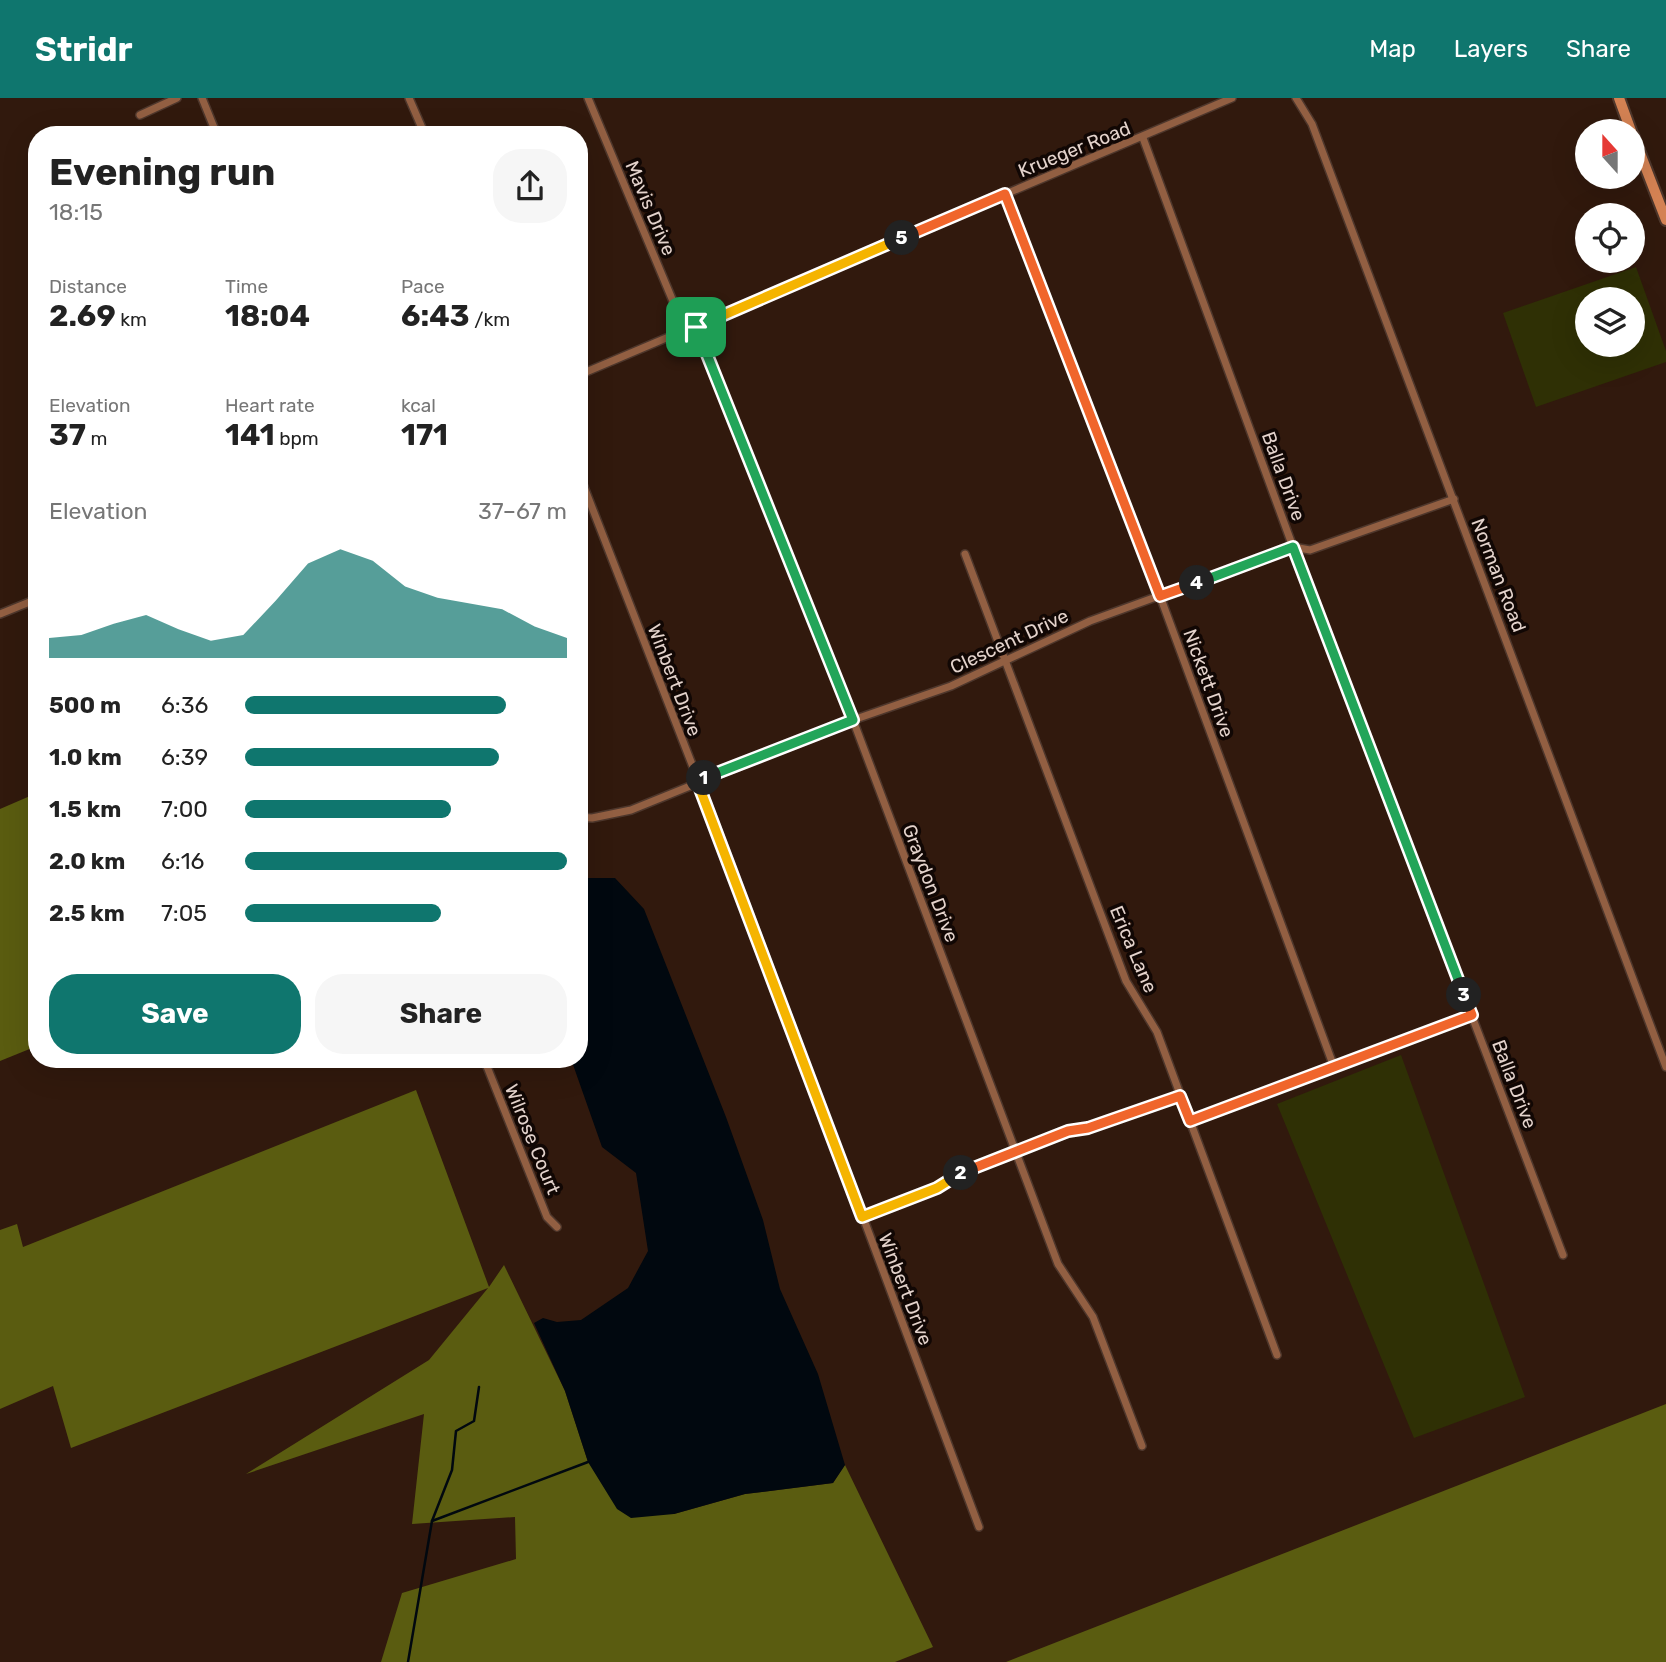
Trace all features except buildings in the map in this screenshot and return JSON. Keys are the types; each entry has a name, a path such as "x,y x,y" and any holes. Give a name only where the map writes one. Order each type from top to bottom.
{"main road":[{"path":"1619,98 1627,119"},
{"path":"1645,166 1666,220"}],"street":[{"path":"139,115 177,98"},
{"path":"202,98 213,126"},
{"path":"410,98 421,126"},
{"name":"Mavis Drive","path":"588,98 685,330"},
{"name":"Krueger Road","path":"588,371 1232,98"},
{"name":"Norman Road","path":"1296,98 1312,124 1666,1067"},
{"name":"Balla Drive","path":"1143,138 1293,547 1563,1255"},
{"name":"Nickett Drive","path":"1005,194 1160,596 1334,1067"},
{"name":"Graydon Drive","path":"696,327 853,720 1058,1264 1093,1317 1142,1446"},
{"name":"Winbert Drive","path":"588,497 979,1527"},
{"name":"Clescent Drive","path":"588,818 631,810 853,720 951,685 1090,621 1293,547 1310,550 1454,499"},
{"name":"Erica Lane","path":"965,554 1126,981 1157,1032 1277,1355"},
{"path":"0,614 28,603"},
{"path":"1190,1121 1472,1015"},
{"name":"Wilrose Court","path":"488,1068 547,1217 557,1227"},
{"path":"862,1217 937,1188 964,1171 1016,1151 1180,1096"}],"shaded area":[{"path":"1619,273 1638,273 1643,287 1578,287"},
{"path":"1575,288 1575,357 1645,357 1645,292 1666,351 1666,362 1536,407 1503,313"},
{"path":"28,797 28,1050 0,1061 0,809"},
{"path":"588,878 615,878 644,909 726,1117 763,1220 780,1289 818,1374 845,1465 833,1483 745,1494 674,1514 631,1518 617,1509 588,1462 565,1391 534,1323 543,1318 557,1322 581,1320 628,1288 648,1251 636,1173 602,1147 574,1068 588,1068"},
{"path":"1401,1055 1525,1397 1414,1438 1277,1104"},
{"path":"416,1090 489,1287 504,1265 565,1391 588,1462 674,1514 745,1494 833,1483 845,1465 933,1647 895,1662 381,1662 402,1593 516,1559 515,1517 412,1524 424,1414 246,1474 429,1360 488,1288 71,1448 53,1386 0,1409 0,1230 17,1224 23,1247"},
{"path":"1666,1404 1666,1662 1006,1662"}],"waterway":[{"path":"408,1662 432,1521 452,1470 456,1431 474,1421 479,1387"},
{"path":"432,1521 588,1462"}],"route":[{"path":"1005,194 1160,596 1293,547 1472,1015 1190,1121 1180,1096 1088,1128 1068,1131 964,1171 937,1188 862,1217 730,862 697,781 853,720 696,327 1005,194"}]}
